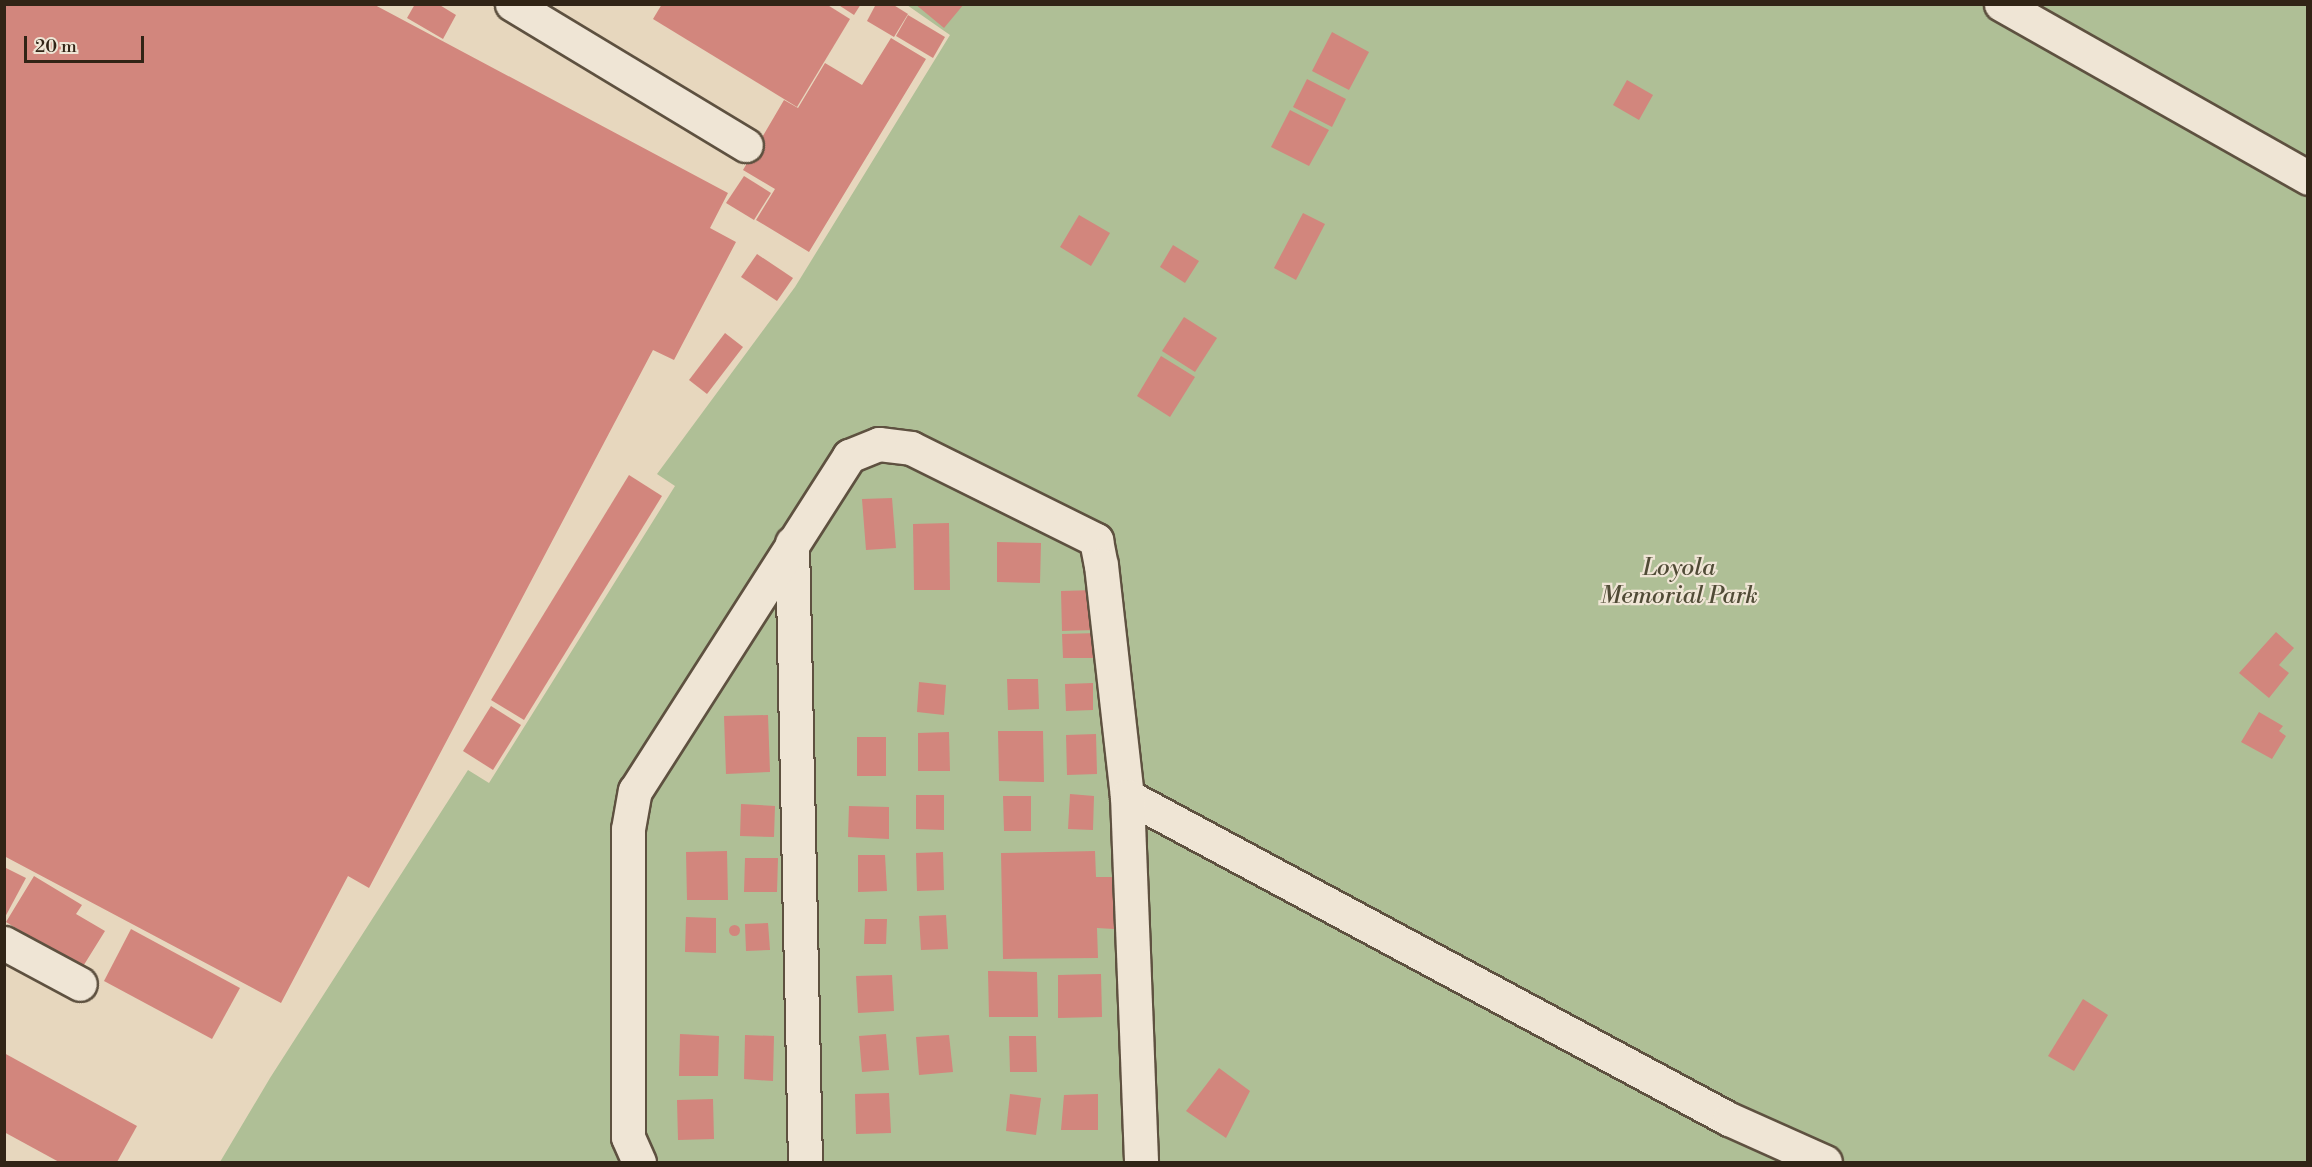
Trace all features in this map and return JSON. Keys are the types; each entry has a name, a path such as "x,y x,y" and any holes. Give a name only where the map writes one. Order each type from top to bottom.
{"lane":[{"path":"512,4 746,146"},
{"path":"2001,4 2307,178"},
{"path":"639,1162 628,1137 628,829 635,790 849,456 879,444 911,448 1096,540 1101,565 1127,796 1141,1162"},
{"path":"792,543 805,1162"},
{"path":"1127,796 1708,1108 1825,1162"},
{"path":"4,943 80,984"}],"green space":[{"name":"Loyola Memorial Park","path":"907,5 2307,5 2307,1162 220,1162 270,1078 468,770 489,783 675,486 657,474 795,287 950,35"}],"building":[{"path":"4,4 373,4 728,193 710,228 736,242 674,360 653,350 369,888 348,876 281,1003 4,856"},
{"path":"415,4 438,4 456,15 443,39 407,18"},
{"path":"662,4 826,4 850,19 797,107 653,19"},
{"path":"837,4 861,4 854,15"},
{"path":"876,4 892,4 908,14 894,37 867,21"},
{"path":"915,4 964,4 944,28"},
{"path":"908,15 945,37 933,58 896,36"},
{"path":"1332,32 1369,52 1349,90 1312,71"},
{"path":"891,38 926,59 809,252 756,220 775,189 743,170 784,100 798,108 825,63 862,85"},
{"path":"1307,79 1346,99 1332,127 1293,107"},
{"path":"1627,80 1653,95 1639,120 1613,105"},
{"path":"1290,110 1329,130 1309,166 1271,147"},
{"path":"744,176 771,193 754,220 726,203"},
{"path":"1303,213 1325,224 1296,280 1274,268"},
{"path":"1079,215 1110,233 1091,266 1060,247"},
{"path":"1173,245 1199,261 1185,283 1160,267"},
{"path":"757,254 793,278 777,301 741,277"},
{"path":"1184,317 1217,338 1195,372 1162,351"},
{"path":"725,333 743,347 707,394 689,380"},
{"path":"1161,356 1195,377 1170,417 1137,396"},
{"path":"629,475 662,496 524,720 491,700"},
{"path":"892,498 896,548 866,550 862,499"},
{"path":"949,523 950,590 914,590 913,524"},
{"path":"997,542 1041,543 1040,583 997,582"},
{"path":"1095,590 1095,630 1062,631 1061,591"},
{"path":"2276,632 2294,648 2279,665 2289,673 2269,698 2239,673"},
{"path":"1098,633 1099,658 1063,658 1062,634"},
{"path":"1007,679 1038,679 1039,709 1008,710"},
{"path":"919,682 946,685 944,715 917,712"},
{"path":"1093,683 1093,710 1066,711 1065,684"},
{"path":"491,706 521,725 493,770 463,751"},
{"path":"2259,712 2283,726 2279,731 2286,736 2272,759 2241,742"},
{"path":"768,715 770,772 726,774 724,716"},
{"path":"998,731 1043,731 1044,782 999,781"},
{"path":"949,732 950,771 918,771 918,733"},
{"path":"1096,734 1097,774 1067,775 1066,735"},
{"path":"857,737 886,737 886,776 857,776"},
{"path":"1070,794 1094,796 1093,830 1068,829"},
{"path":"916,795 944,795 944,830 916,829"},
{"path":"1003,796 1031,796 1031,831 1004,831"},
{"path":"741,804 775,806 774,837 740,836"},
{"path":"849,806 889,807 889,839 848,837"},
{"path":"727,851 728,900 687,900 686,852"},
{"path":"1095,851 1096,877 1113,877 1114,929 1097,928 1098,958 1003,959 1001,853"},
{"path":"943,852 944,890 917,891 916,853"},
{"path":"858,855 885,855 887,891 858,892"},
{"path":"745,858 778,858 777,892 744,892"},
{"path":"4,867 26,878 4,919"},
{"path":"34,876 82,905 76,914 105,931 82,968 6,922"},
{"path":"946,915 948,949 921,950 919,916"},
{"path":"686,917 716,918 716,953 685,952"},
{"path":"865,919 887,919 886,944 864,944"},
{"path":"768,923 770,950 746,951 745,924"},
{"path":"734,924 740,930 734,936 728,930"},
{"path":"131,929 240,988 212,1039 104,981"},
{"path":"988,971 1037,972 1038,1017 989,1017"},
{"path":"1101,974 1102,1017 1058,1018 1058,975"},
{"path":"892,975 894,1011 858,1013 856,976"},
{"path":"2083,999 2108,1015 2074,1071 2048,1056"},
{"path":"680,1034 719,1036 718,1076 679,1076"},
{"path":"886,1034 889,1070 862,1072 859,1036"},
{"path":"745,1035 774,1036 773,1081 744,1079"},
{"path":"949,1035 953,1072 919,1075 916,1037"},
{"path":"1009,1036 1036,1036 1037,1072 1010,1072"},
{"path":"4,1053 137,1126 117,1162 59,1162 4,1132"},
{"path":"1219,1068 1250,1091 1226,1138 1186,1111"},
{"path":"889,1093 891,1133 856,1134 855,1094"},
{"path":"1010,1094 1041,1098 1036,1135 1006,1131"},
{"path":"1098,1094 1098,1130 1061,1130 1064,1095"},
{"path":"713,1099 714,1139 678,1140 677,1100"}]}
